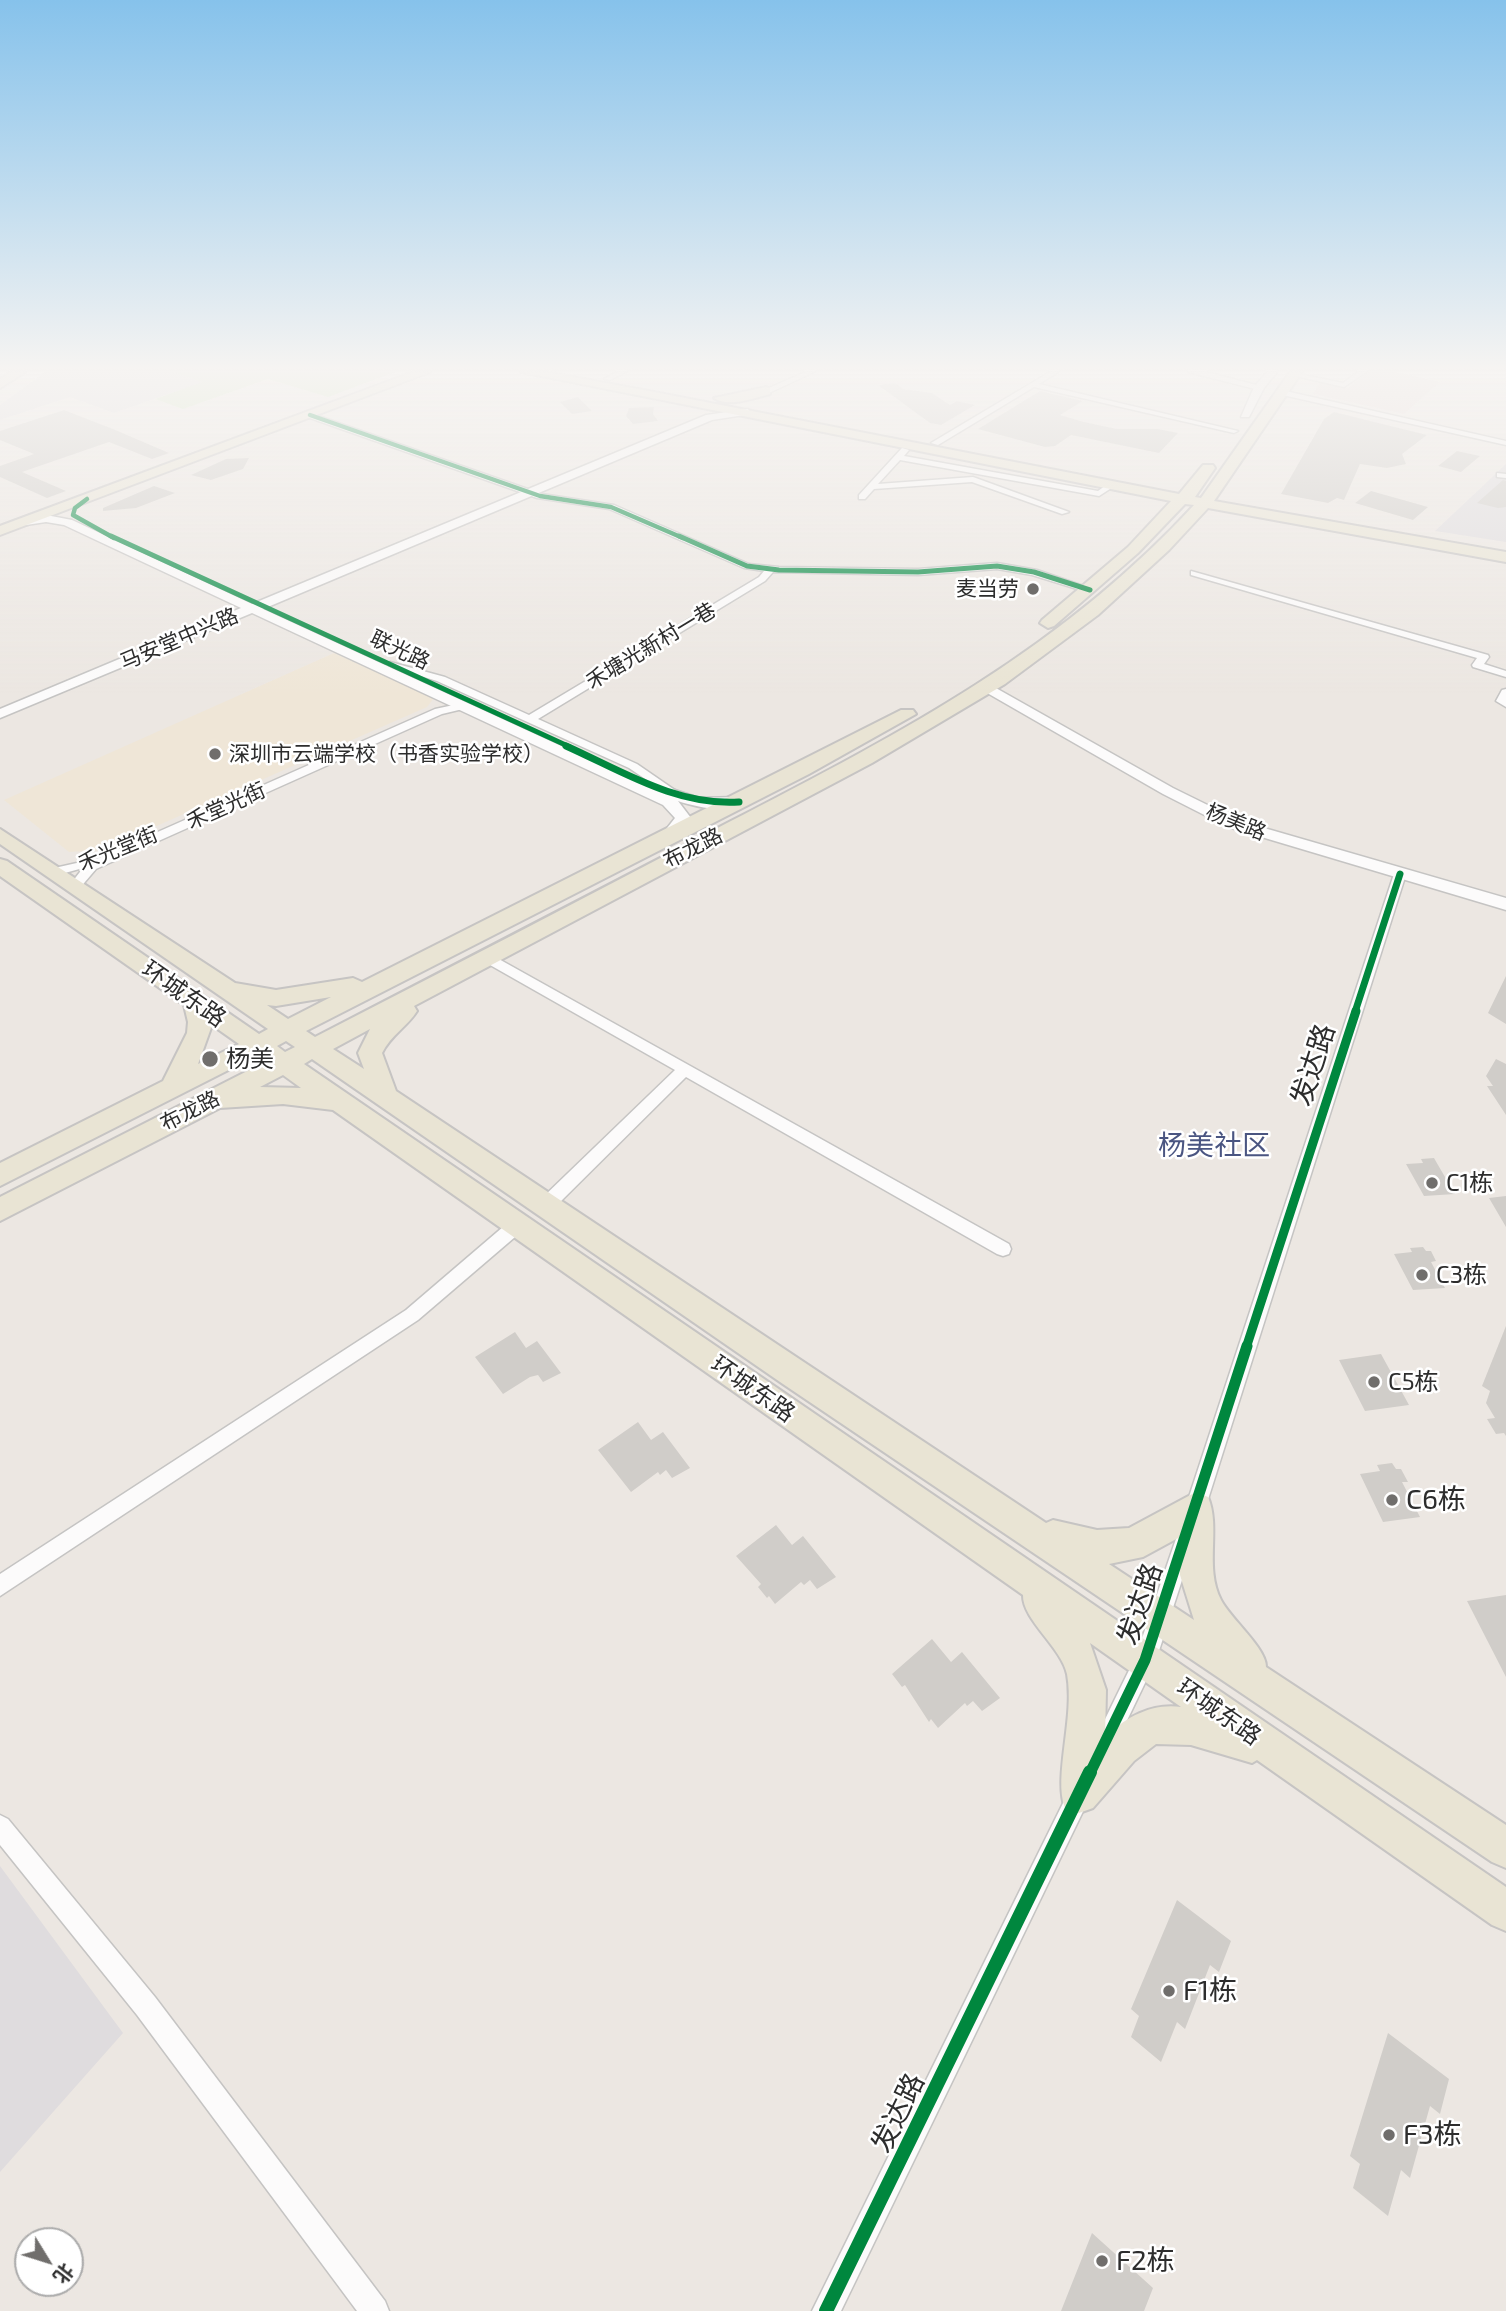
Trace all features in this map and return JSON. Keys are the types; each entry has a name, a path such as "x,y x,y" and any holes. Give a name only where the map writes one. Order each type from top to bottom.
{"main road":[{"path":"0,529 130,480"},
{"path":"0,529 26,522 138,480"},
{"path":"1074,480 1181,489 1206,501 1264,515 1506,557"},
{"path":"1099,480 1181,489 1192,480"},
{"name":"布龙路","path":"0,1210 488,958 865,759 987,687 1117,592 1206,501 1220,480"},
{"path":"1226,480 1225,486 1236,497 1283,512"},
{"path":"1118,484 1153,503 1158,517 1154,528"},
{"name":"布龙路","path":"0,1175 739,802 948,690 1019,645 1090,590 1154,528 1181,489"},
{"path":"1206,501 1506,551"},
{"path":"1177,532 1217,515 1264,515"},
{"name":"环城东路","path":"0,835 1028,1531 1506,1848"},
{"name":"环城东路","path":"0,866 1506,1911"},
{"path":"226,989 276,998 376,983"},
{"path":"386,1097 370,1053 380,1033 436,984"},
{"path":"173,1086 199,1033 200,1013 194,1000"},
{"path":"211,1100 283,1095 339,1102"},
{"path":"1028,1531 1089,1548 1119,1549 1144,1541 1196,1508"},
{"path":"1196,1508 1195,1573 1206,1608 1228,1642 1292,1705"},
{"path":"1013,1569 1064,1628 1085,1669 1090,1699 1079,1794"},
{"path":"1079,1794 1125,1742 1148,1726 1162,1723 1189,1724 1278,1753"}],"street":[{"path":"495,480 527,491 611,507 735,562 770,570 918,572 997,566 1034,572 1090,590"},
{"name":"马安堂中兴路","path":"0,714 553,480"},
{"name":"马安堂中兴路","path":"527,491 555,480"},
{"path":"862,497 877,480"},
{"path":"871,487 920,480"},
{"path":"998,480 1065,512"},
{"name":"联光路","path":"87,499 73,512 82,522 444,698 669,802 681,811 683,818 668,837"},
{"name":"联光路","path":"26,522 47,517 68,520 93,535 390,665 678,797 711,804 739,802"},
{"name":"禾塘光新村一巷","path":"530,719 762,579 770,570"},
{"path":"1194,573 1483,657 1477,665 1506,674"},
{"name":"马安堂中兴路","path":"0,708 253,606"},
{"path":"390,665 441,679 530,719 632,766 678,797"},
{"name":"杨美路","path":"987,687 1212,815 1271,837 1506,904"},
{"path":"1506,692 1501,701 1506,704"},
{"name":"禾光堂街","path":"54,872 86,865 434,710 444,698"},
{"name":"禾堂光街","path":"75,886 92,866 439,711 463,706"},
{"name":"发达路","path":"826,2311 1145,1660 1161,1618 1400,874"},
{"path":"488,958 1003,1250"},
{"path":"546,1205 684,1070"},
{"path":"0,1586 412,1315 516,1226"},
{"path":"0,1827 146,2006 375,2311"}],"shaded area":[{"path":"1489,480 1506,480 1506,542 1435,531"},
{"name":"深圳市云端学校（书香实验学校）","path":"334,653 434,698 427,707 102,850 69,852 4,800"},
{"path":"0,1866 123,2033 0,2172"}],"building":[{"path":"6,480 40,480 66,491 47,498"},
{"path":"1289,480 1353,480 1344,500 1337,498 1328,503 1281,494"},
{"path":"1503,480 1506,481 1506,507 1477,503"},
{"path":"154,486 175,493 136,508 103,511 103,508"},
{"path":"1371,491 1428,507 1413,520 1355,503"},
{"path":"1506,976 1506,1024 1488,1013"},
{"path":"1496,1059 1506,1064 1506,1115 1487,1086 1493,1086 1486,1076"},
{"name":"C1栋","path":"1434,1158 1455,1194 1424,1196 1406,1164 1423,1163 1421,1159"},
{"path":"1506,1196 1506,1227 1489,1198"},
{"name":"C3栋","path":"1423,1247 1426,1251 1431,1251 1436,1261 1431,1262 1445,1288 1413,1290 1394,1254 1412,1252 1410,1248"},
{"path":"1506,1326 1506,1436 1504,1433 1496,1434 1487,1419 1495,1418 1486,1403 1490,1391 1482,1386"},
{"path":"515,1332 526,1348 537,1341 561,1373 543,1382 538,1375 530,1377 503,1394 475,1357"},
{"name":"C5栋","path":"1381,1354 1409,1405 1365,1411 1339,1360"},
{"path":"638,1422 651,1440 663,1432 690,1468 672,1478 666,1470 660,1475 658,1472 631,1492 598,1450"},
{"name":"C6栋","path":"1392,1463 1396,1469 1401,1469 1408,1482 1402,1482 1420,1517 1383,1522 1360,1474 1380,1471 1377,1465"},
{"path":"776,1525 792,1545 803,1536 836,1577 817,1589 810,1580 804,1585 801,1582 775,1604 769,1596 767,1598 758,1587 761,1584 736,1556"},
{"path":"1506,1595 1506,1677 1467,1601"},
{"path":"932,1639 951,1662 962,1652 1000,1698 982,1711 973,1701 967,1706 965,1703 938,1728 931,1719 929,1722 905,1685 902,1687 892,1674"},
{"name":"F1栋","path":"1177,1900 1231,1941 1219,1972 1210,1965 1185,2029 1177,2022 1161,2062 1131,2037 1139,2016 1131,2009"},
{"name":"F3栋","path":"1388,2033 1449,2079 1440,2114 1430,2106 1410,2178 1401,2170 1388,2216 1353,2188 1360,2164 1350,2156"},
{"name":"F2栋","path":"1092,2233 1153,2288 1144,2311 1061,2311"}],"cycle path":[{"path":"494,480 540,496 611,507 747,566 779,570 918,572 997,566 1034,572 1090,590"},
{"path":"87,499 75,508 73,515 101,532 678,797 711,804 739,802"},
{"path":"826,2311 1145,1660 1400,874"}],"place":[{"name":"麦当劳","path":"1033,589"},
{"name":"深圳市云端学校（书香实验学校）","path":"215,754"},
{"name":"杨美","path":"210,1059"},
{"name":"C1栋","path":"1432,1183"},
{"name":"C3栋","path":"1422,1275"},
{"name":"C5栋","path":"1374,1382"},
{"name":"C6栋","path":"1392,1500"},
{"name":"F1栋","path":"1169,1991"},
{"name":"F3栋","path":"1389,2135"},
{"name":"F2栋","path":"1102,2261"}],"district":[{"name":"杨美社区","path":"1214,1146"}]}
